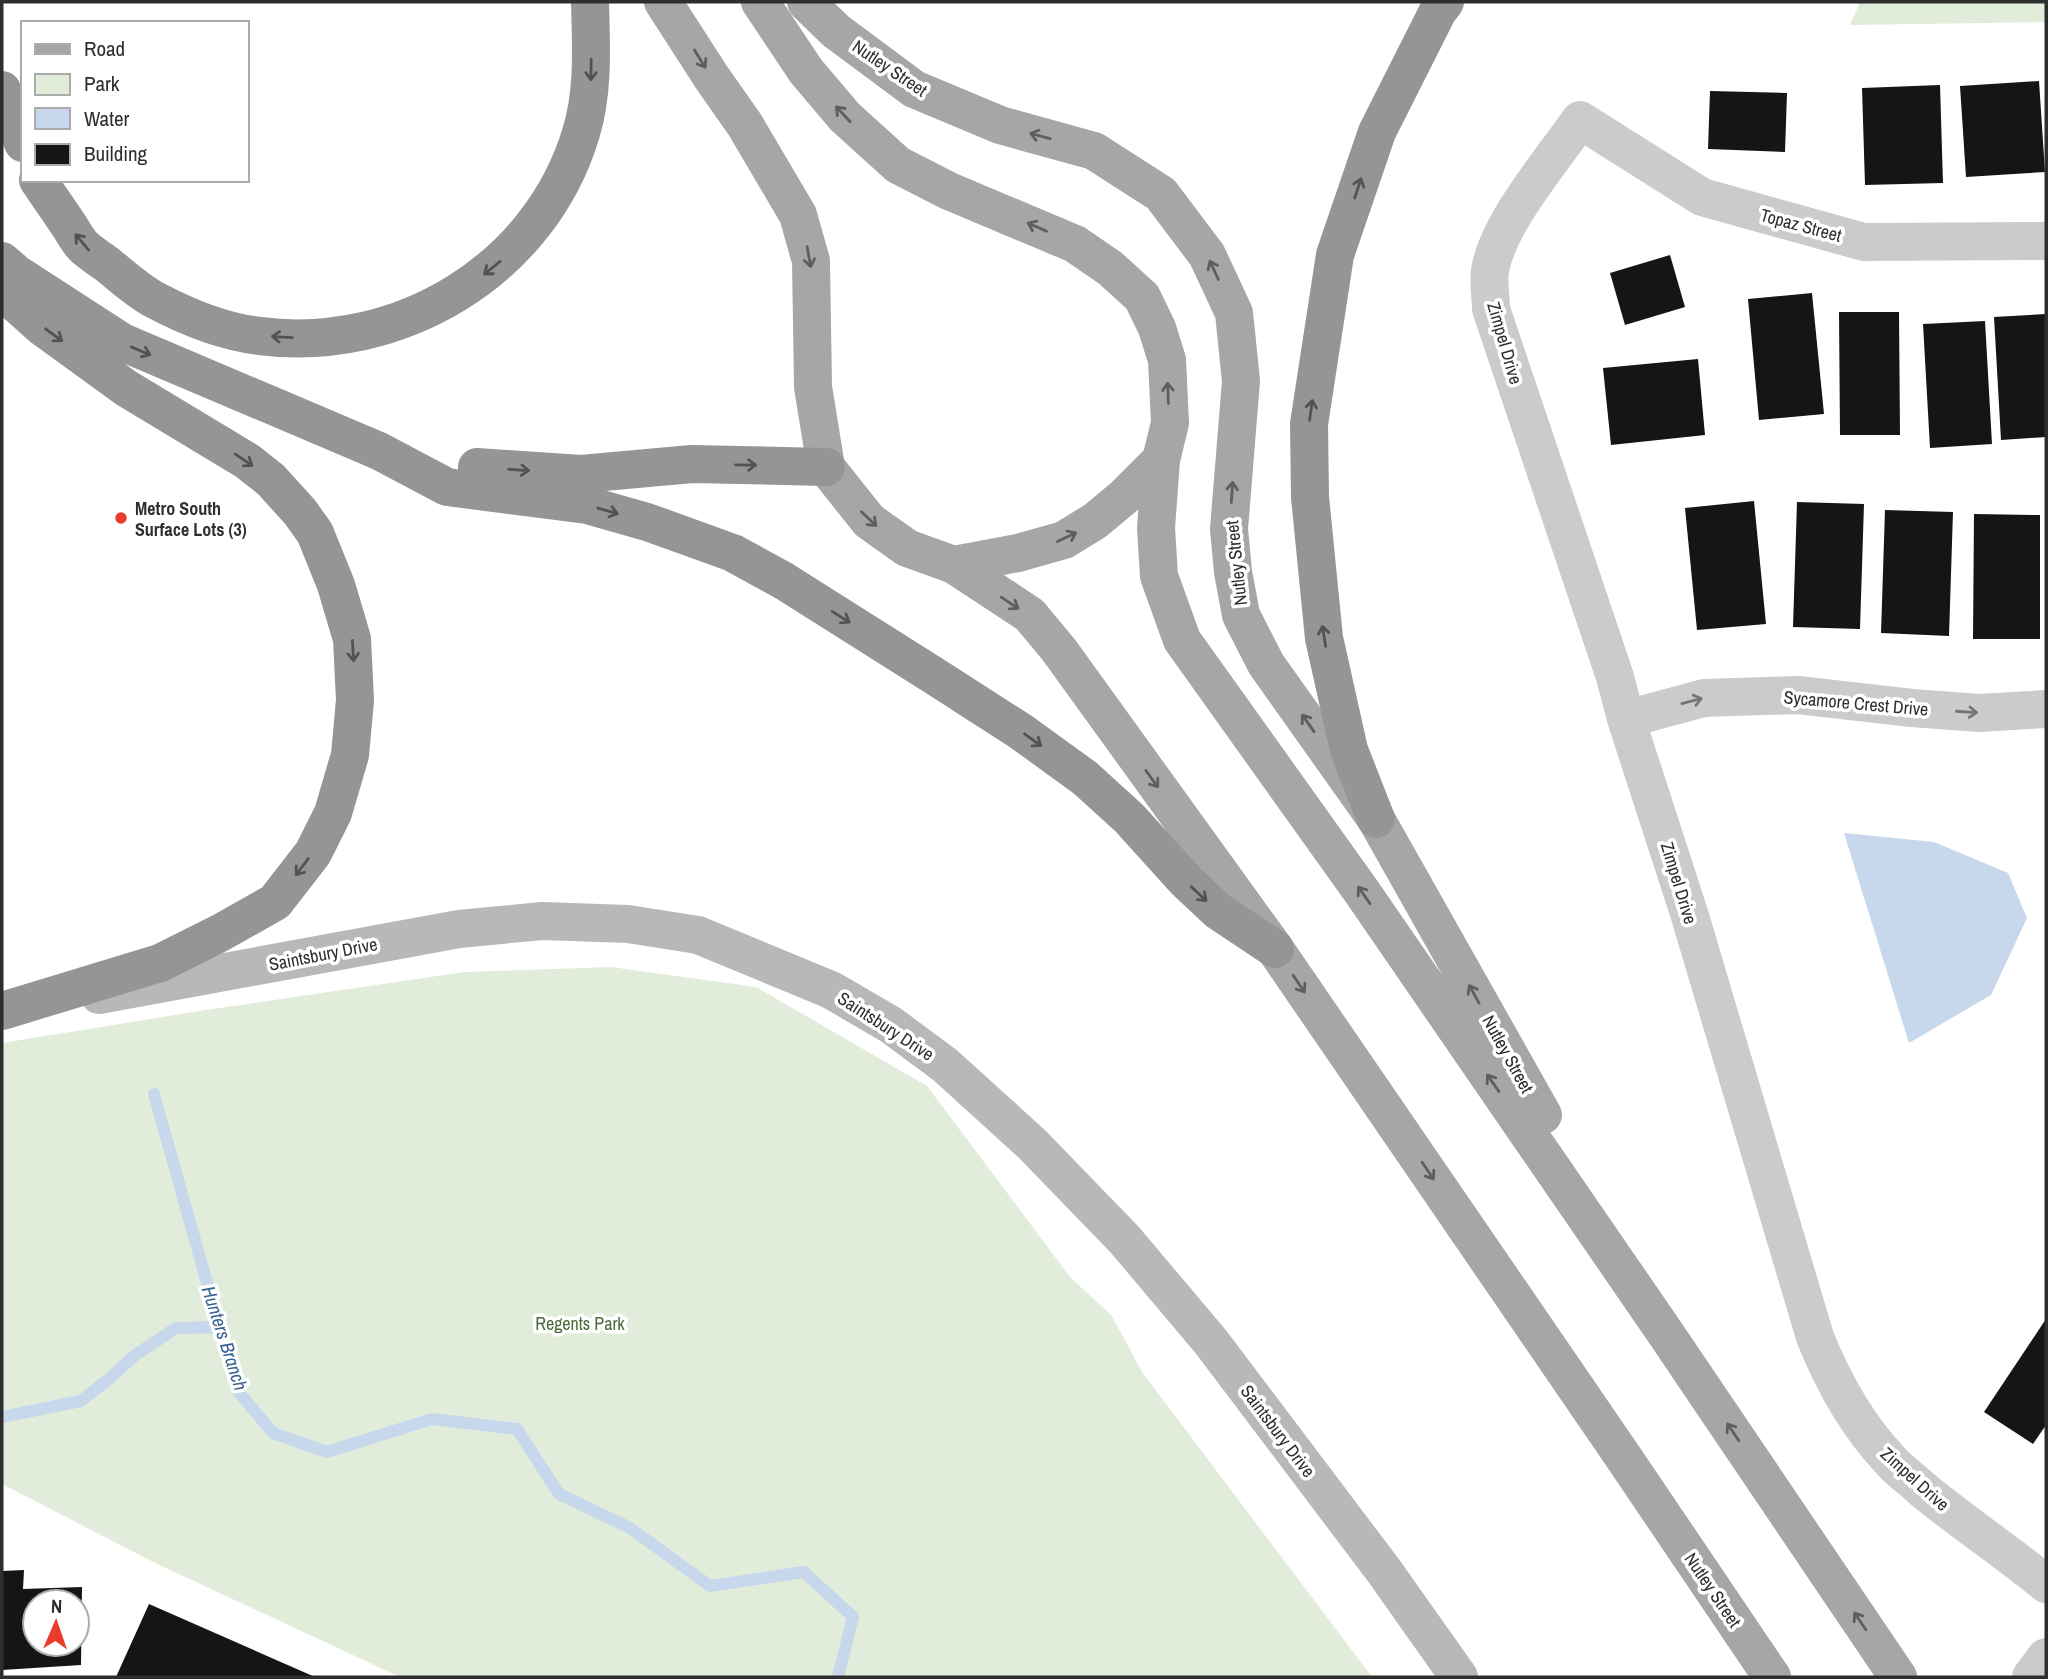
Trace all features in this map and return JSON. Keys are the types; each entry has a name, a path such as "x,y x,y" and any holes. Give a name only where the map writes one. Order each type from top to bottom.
{"highway":[{"path":"39,182 83,246 152,299 205,323 258,336 310,339 362,333 411,317 461,292 500,261 534,225 562,181 582,133 591,80 590,2"},
{"path":"1376,819 1349,750 1324,638 1310,497 1310,424 1335,255 1377,132 1445,2"},
{"path":"2,90 21,138"},
{"path":"2,261 17,274 122,342 379,451 447,487 587,505 647,522 733,553 784,581 1020,731 1085,778 1129,818 1218,912 1275,948"},
{"path":"2,291 42,327 126,388 247,461 271,480 300,512 314,533 336,585 352,639 355,700 350,755 333,813 313,853 275,902 160,962 2,1011"},
{"path":"379,451 466,467 580,474 692,464 826,467"}],"main road":[{"name":"Nutley Street","path":"663,2 745,125 798,215 811,261 813,387 826,467 869,521 907,548 954,565 1030,615 1275,948 1772,1677"},
{"name":"Nutley Street","path":"760,2 806,71 845,117 898,164 949,191 1076,244 1110,268 1142,297 1157,328 1167,360 1170,423 1161,460 1156,528 1158,576 1182,640 1370,903 1898,1677"},
{"name":"Nutley Street","path":"806,2 836,31 914,89 1000,125 1094,151 1161,194 1207,255 1234,313 1241,381 1229,529 1241,615 1266,664 1376,819 1664,1331"},
{"path":"954,565 1018,553 1064,540 1095,522 1161,460"}],"street":[{"name":"Topaz Street","path":"1580,120 1702,197 1864,242 2046,241"},
{"name":"Zimpel Drive","path":"1580,120 1519,206 1500,239 1490,272 1491,309 1615,677 1689,913 1815,1337 1828,1369 1856,1419 1891,1462 1948,1510 2046,1584"},
{"name":"Sycamore Crest Drive","path":"1626,719 1704,698 1798,695 1979,713 2046,709"},
{"name":"Saintsbury Drive","path":"2,1011 215,975 459,929 542,921 628,924 698,935 831,990 891,1024 945,1065 1032,1144 1125,1240 1211,1342 1384,1571 1459,1677"},
{"path":"2031,1677 2046,1657"}],"green space":[{"path":"1860,2 2046,2 2046,22 1850,25"},
{"name":"Regents Park","path":"611,967 756,987 927,1086 1070,1277 1112,1316 1142,1372 1372,1677 400,1677 155,1563 2,1484 2,1043 464,972"}],"water":[{"path":"1844,833 1934,842 2008,873 2027,918 1991,995 1909,1043"}],"building":[{"path":"2039,81 2045,172 1966,177 1960,86"},
{"path":"1940,85 1943,183 1865,185 1862,88"},
{"path":"1710,91 1787,93 1785,152 1708,149"},
{"path":"1670,255 1685,307 1625,325 1610,273"},
{"path":"1812,293 1824,414 1759,420 1748,299"},
{"path":"1839,312 1899,312 1900,435 1840,435"},
{"path":"2046,314 2046,437 2001,440 1994,317"},
{"path":"1985,321 1992,444 1930,448 1923,324"},
{"path":"1698,359 1705,435 1611,445 1603,368"},
{"path":"1754,501 1766,624 1697,630 1685,508"},
{"path":"1797,502 1864,504 1860,629 1793,627"},
{"path":"1885,510 1953,512 1949,636 1881,633"},
{"path":"1974,514 2040,515 2040,639 1973,639"},
{"path":"2046,1319 2046,1425 2033,1444 1984,1412"},
{"path":"24,1570 21,1588 21,1658 81,1658 81,1665 2,1670 2,1571"},
{"path":"149,1604 315,1677 116,1677"}],"waterway":[{"name":"Hunters Branch","path":"154,1094 237,1390 273,1433 327,1452 432,1419 517,1429 559,1494 630,1528 710,1586 804,1572 853,1617 838,1677"},
{"path":"2,1417 81,1401 134,1356 176,1328 220,1327"}],"place":[{"name":"Metro South Surface Lots (3)","path":"121,518"}]}
